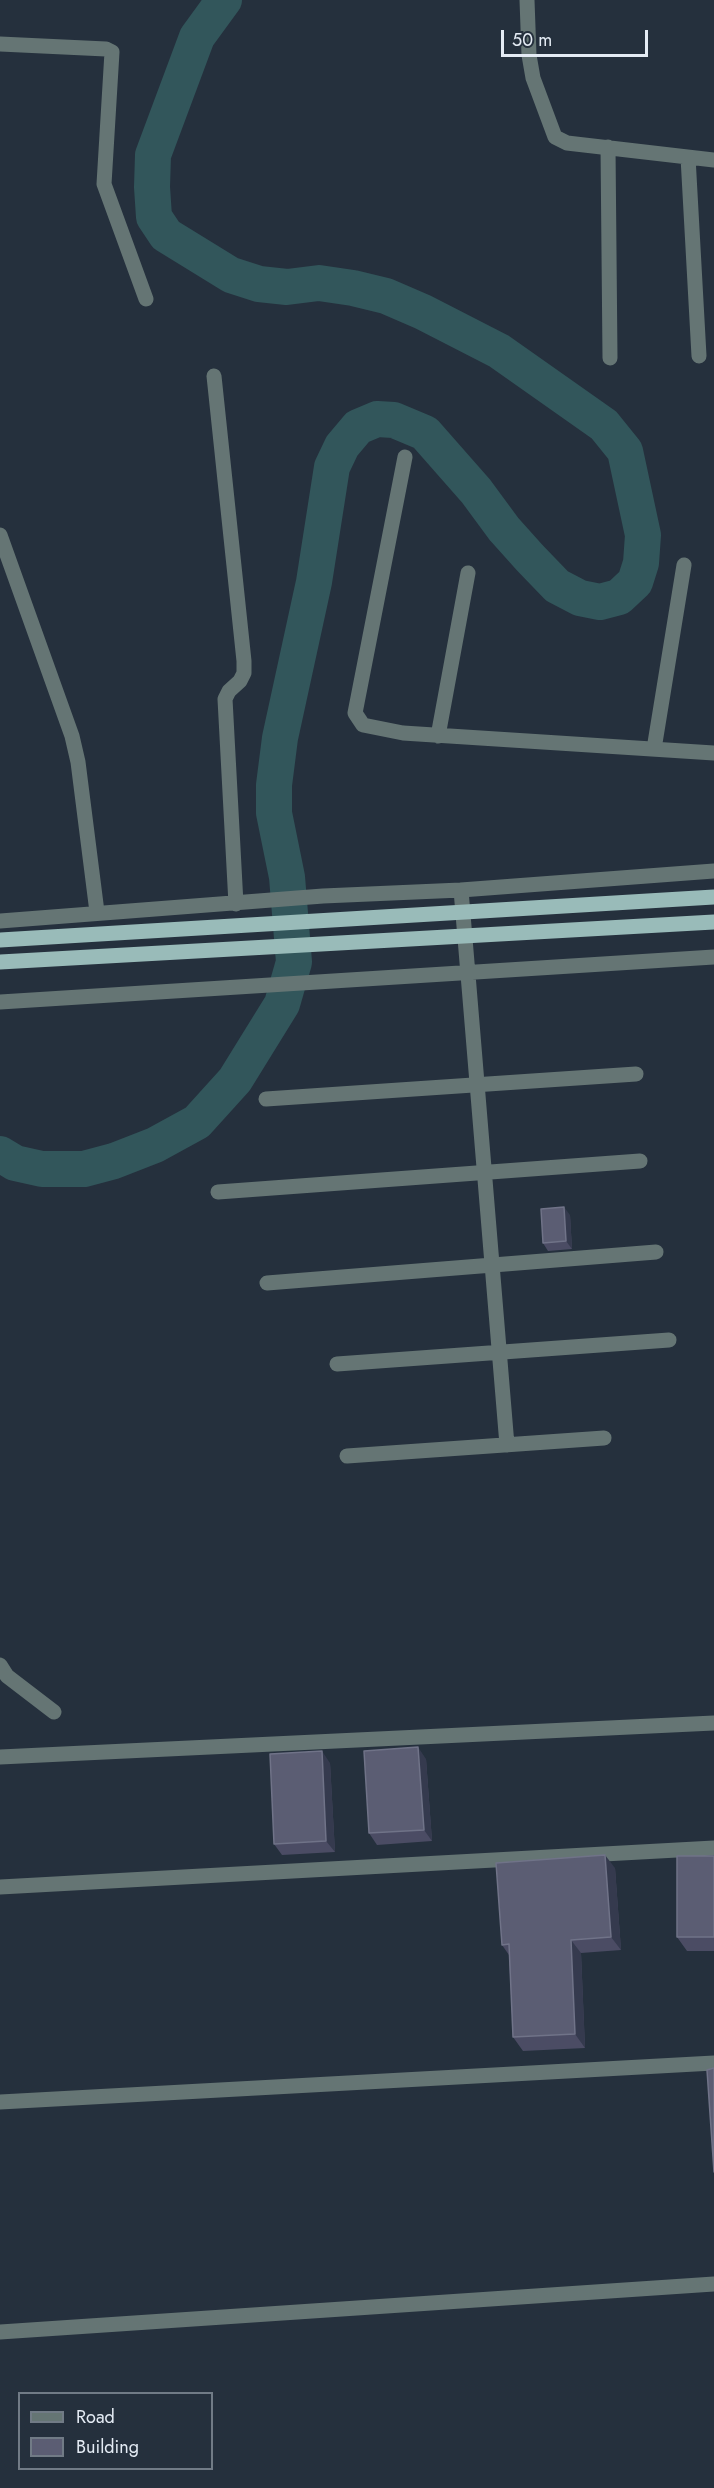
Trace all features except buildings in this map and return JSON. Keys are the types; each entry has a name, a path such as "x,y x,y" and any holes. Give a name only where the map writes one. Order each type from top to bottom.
{"main road":[{"path":"0,940 714,897"},
{"path":"0,962 714,922"}],"street":[{"path":"527,0 529,55 533,78 555,137 567,142 714,160"},
{"path":"0,44 106,49 112,52 104,184 146,299"},
{"path":"608,147 610,358"},
{"path":"688,157 699,356"},
{"path":"214,376 244,661 244,673 240,681 229,691 225,699 240,904"},
{"path":"405,457 355,713 363,725 403,734 714,753"},
{"path":"0,535 72,736 78,762 97,912"},
{"path":"654,749 684,565"},
{"path":"438,736 468,573"},
{"path":"0,921 323,896 461,890 714,871"},
{"path":"461,890 507,1445"},
{"path":"0,1002 714,957"},
{"path":"266,1099 636,1074"},
{"path":"218,1192 640,1161"},
{"path":"267,1283 493,1263 656,1252"},
{"path":"337,1364 669,1340"},
{"path":"347,1456 604,1438"},
{"path":"0,1665 7,1676 54,1712"},
{"path":"0,1758 714,1723"},
{"path":"0,1887 714,1848"},
{"path":"0,2102 714,2063"},
{"path":"0,2332 714,2284"}],"waterway":[{"path":"0,1154 15,1163 42,1169 84,1169 114,1161 155,1145 197,1122 235,1080 282,1004 294,962 287,877 274,813 274,785 280,738 314,582 332,467 342,446 358,427 377,419 394,420 425,433 530,558 557,586 580,598 600,602 619,597 635,582 641,563 643,535 625,451 604,425 499,351 423,312 386,296 319,283 287,287 259,284 231,275 166,235 154,217 153,155 197,37 224,0"}]}
